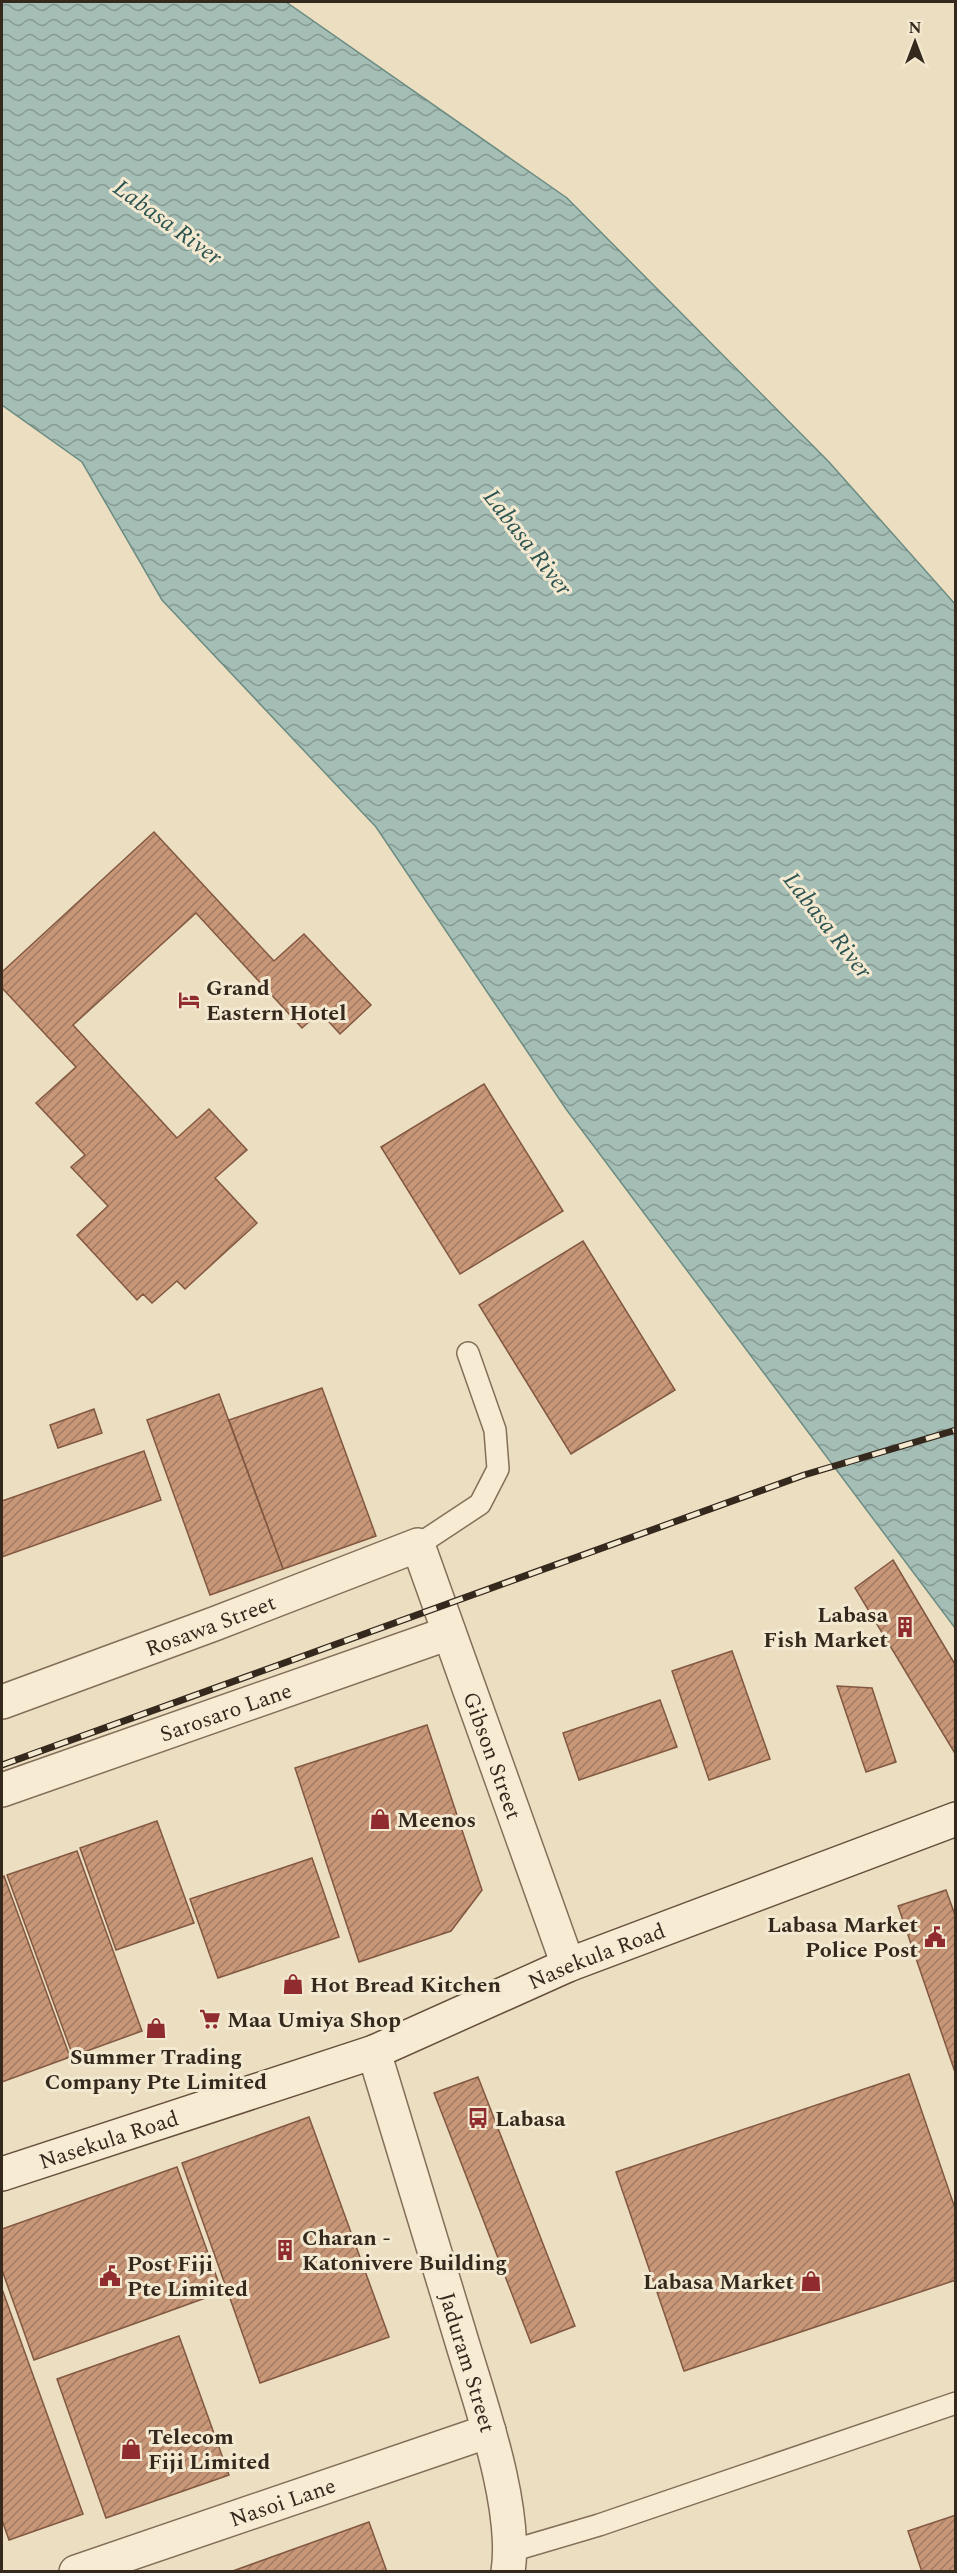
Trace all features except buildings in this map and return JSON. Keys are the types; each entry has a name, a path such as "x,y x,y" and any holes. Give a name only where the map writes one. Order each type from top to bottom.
{"street":[{"name":"Gibson Street","path":"417,1545 568,1965"},
{"name":"Rosawa Street","path":"2,1702 214,1624 417,1545"},
{"name":"Sarosaro Lane","path":"2,1790 449,1633"},
{"name":"Nasekula Road","path":"2,2174 374,2052 568,1965 956,1820"},
{"name":"Jaduram Street","path":"374,2052 489,2431 506,2506 509,2561"},
{"name":"Nasoi Lane","path":"76,2571 489,2431"}],"lane":[{"path":"417,1545 480,1504 498,1469 495,1430 468,1353"},
{"path":"509,2561 610,2522 956,2403"}],"water":[{"name":"Labasa River","path":"2,2 286,2 567,198 829,462 955,604 955,1628 566,1109 376,827 162,600 82,462 2,405"}],"railway":[{"path":"2,1765 804,1475 956,1430"}],"place":[{"name":"Grand Eastern Hotel","path":"189,1000"},
{"name":"Labasa Fish Market","path":"905,1627"},
{"name":"Meenos","path":"380,1819"},
{"name":"Labasa Market Police Post","path":"935,1937"},
{"name":"Hot Bread Kitchen","path":"293,1984"},
{"name":"Maa Umiya Shop","path":"210,2019"},
{"name":"Summer Trading Company Pte Limited","path":"156,2028"},
{"name":"Labasa","path":"478,2118"},
{"name":"Charan - Katonivere Building","path":"285,2250"},
{"name":"Post Fiji Pte Limited","path":"110,2276"},
{"name":"Labasa Market","path":"811,2281"},
{"name":"Telecom Fiji Limited","path":"131,2449"}]}
